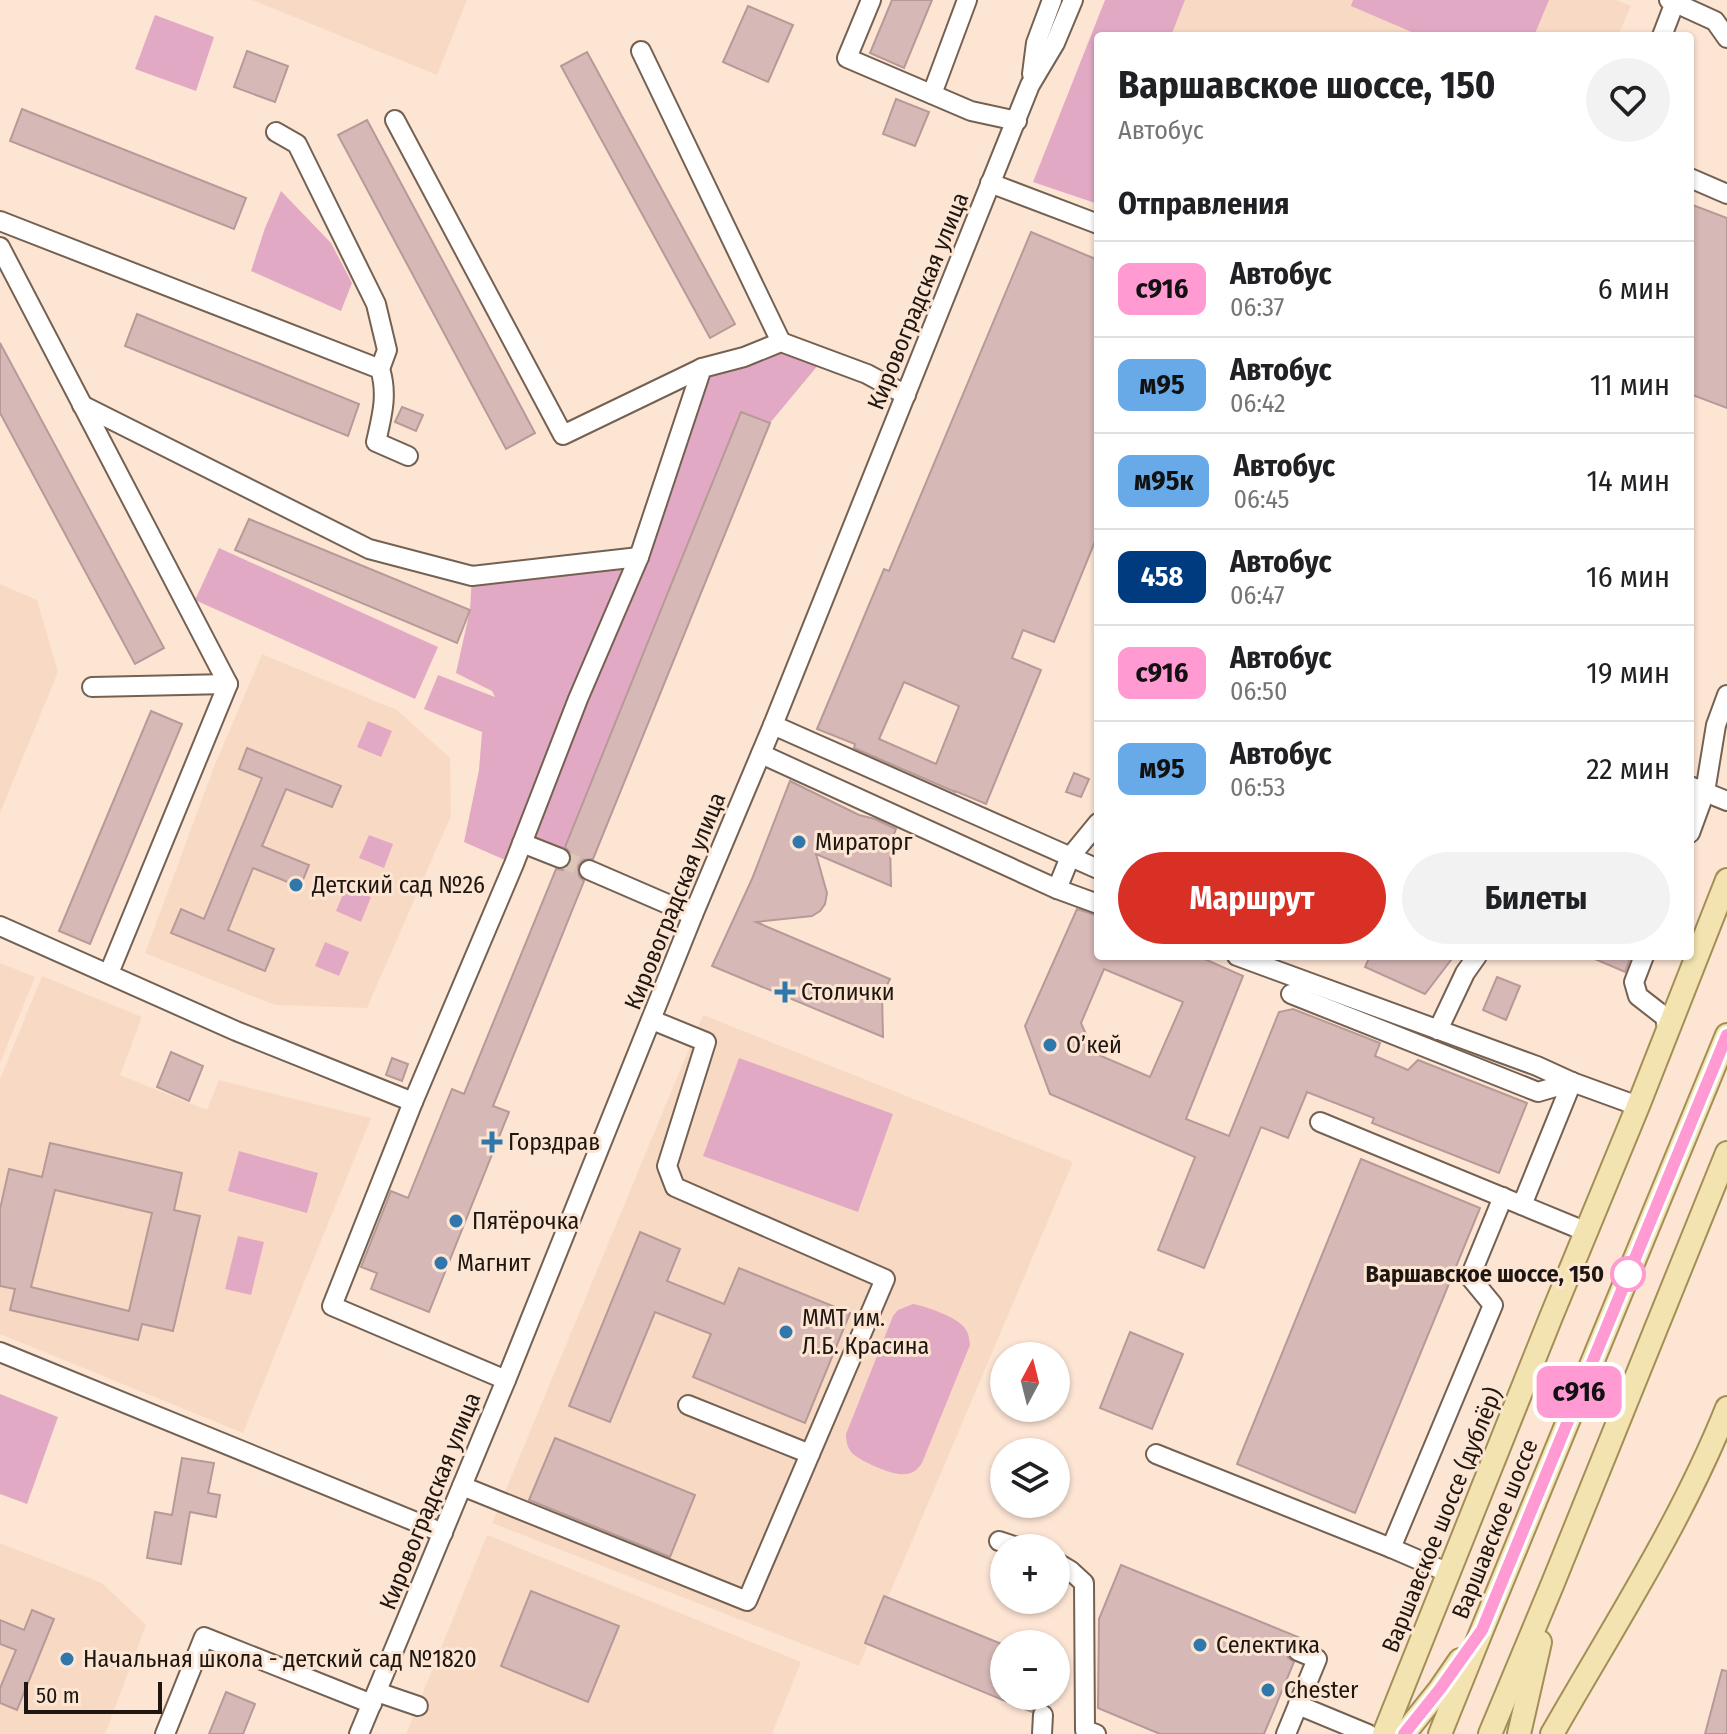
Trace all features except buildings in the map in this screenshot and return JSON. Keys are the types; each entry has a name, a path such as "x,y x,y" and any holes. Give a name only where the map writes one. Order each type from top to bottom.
{"main road":[{"name":"Варшавское шоссе (дублёр)","path":"1384,1734 1727,880"},
{"name":"Варшавское шоссе","path":"1440,1734 1727,1035"},
{"path":"1490,1734 1727,1153"},
{"path":"1552,1734 1683,1507 1727,1408"},
{"path":"1519,1734 1553,1583"},
{"path":"1404,1734 1482,1630"}],"street":[{"path":"871,0 847,58 971,111 1017,121"},
{"path":"932,94 967,0"},
{"path":"1036,0 1036,43"},
{"name":"Кировоградская улица","path":"1030,85 1036,43 1052,0"},
{"name":"Кировоградская улица","path":"359,1734 773,725 1030,85 1055,43 1073,0"},
{"path":"1663,32 1672,1 1715,21 1727,38"},
{"path":"641,51 781,342"},
{"path":"395,120 563,435 702,368 744,357 781,342 867,374 906,395"},
{"path":"276,132 297,144 376,304 387,350 380,369 385,406 376,442 408,456"},
{"path":"1694,180 1727,194"},
{"path":"990,183 1094,222"},
{"path":"0,221 380,369"},
{"path":"0,247 228,684"},
{"path":"506,1380 332,1306 578,699 639,557 702,368"},
{"path":"82,405 369,549 472,576 639,557"},
{"path":"92,687 228,684"},
{"path":"109,973 228,684"},
{"path":"1694,811 1727,695"},
{"path":"773,725 1094,867"},
{"path":"761,754 1057,889 1094,903"},
{"path":"1698,789 1727,801"},
{"path":"1057,889 1070,857 1094,828"},
{"path":"522,843 560,858"},
{"path":"589,870 693,915"},
{"path":"0,926 236,1031 413,1102"},
{"path":"1248,960 1638,1106"},
{"path":"1438,1030 1474,960"},
{"path":"1642,960 1634,982 1638,996 1665,1017 1667,1028"},
{"path":"1291,994 1538,1092 1572,1082"},
{"path":"462,1486 747,1601 885,1279 675,1187 667,1166 706,1042 652,1020"},
{"path":"1522,1205 1572,1082"},
{"path":"1320,1122 1587,1232"},
{"path":"1391,1548 1493,1305 1470,1277 1503,1197"},
{"path":"0,1352 443,1533"},
{"path":"688,1405 810,1454"},
{"path":"1156,1454 1449,1573"},
{"path":"1070,1570 1084,1583 1085,1730 1096,1734"},
{"path":"165,1734 204,1637 374,1698 418,1706"},
{"path":"1286,1734 1317,1659 1298,1651"},
{"path":"1298,1705 1368,1734"}],"shaded area":[{"path":"252,0 467,0 437,75"},
{"path":"1105,0 1185,0 1173,32 1094,32 1094,203 1033,182"},
{"path":"1185,0 1616,0 1631,6 1620,32 1173,32"},
{"path":"1353,0 1549,0 1536,32 1412,32 1351,6"},
{"path":"155,15 214,37 196,91 135,69"},
{"path":"281,191 331,243 352,283 341,311 251,271"},
{"path":"781,342 824,358 770,423 741,412 560,858 523,843 514,864 464,842 479,770 482,732 424,709 438,675 495,697 492,691 456,673 470,610 472,576 639,557 702,368"},
{"path":"219,548 438,647 415,699 195,600"},
{"path":"0,584 37,600 58,672 0,813"},
{"name":"Детский сад №26","path":"262,654 397,710 450,758 451,816 367,1008 275,1005 145,953 214,767"},
{"path":"368,721 392,731 381,757 357,747"},
{"path":"369,835 393,844 384,868 359,858"},
{"path":"346,887 371,897 361,922 336,911"},
{"path":"325,942 349,952 339,976 315,966"},
{"path":"0,963 35,977 0,1063"},
{"path":"42,976 142,1017 120,1075 207,1110 219,1080 371,1118 243,1433 0,1334 0,1079"},
{"name":"ММТ им. Л.Б. Красина","path":"703,1015 1073,1162 997,1342 990,1342 990,1357 859,1666 492,1523"},
{"path":"739,1058 893,1114 858,1212 703,1156"},
{"path":"239,1151 318,1173 307,1213 228,1191"},
{"path":"238,1236 264,1242 251,1295 225,1289"},
{"path":"913,1304 940,1312 959,1323 968,1335 970,1345 922,1463 914,1472 901,1474 878,1468 856,1456 848,1446 846,1434 893,1316 898,1310"},
{"path":"0,1394 58,1417 27,1504 0,1494"},
{"path":"487,1535 801,1662 772,1734 406,1734"},
{"name":"Начальная школа - детский сад №1820","path":"0,1543 102,1583 146,1625 105,1734 0,1734"}],"tunnel":[{"path":"560,858 589,870"}],"bus line":[{"name":"с916","path":"1404,1734 1482,1630 1727,1035"}],"place":[{"name":"Мираторг","path":"799,842"},
{"name":"Детский сад №26","path":"296,885"},
{"name":"Столички","path":"785,992"},
{"name":"О’кей","path":"1050,1045"},
{"name":"Горздрав","path":"492,1142"},
{"name":"Пятёрочка","path":"456,1221"},
{"name":"Магнит","path":"441,1263"},
{"name":"Варшавское шоссе, 150","path":"1628,1274"},
{"name":"ММТ им. Л.Б. Красина","path":"786,1332"},
{"name":"Селектика","path":"1200,1645"},
{"name":"Начальная школа - детский сад №1820","path":"67,1659"},
{"name":"Chester","path":"1268,1690"}]}
